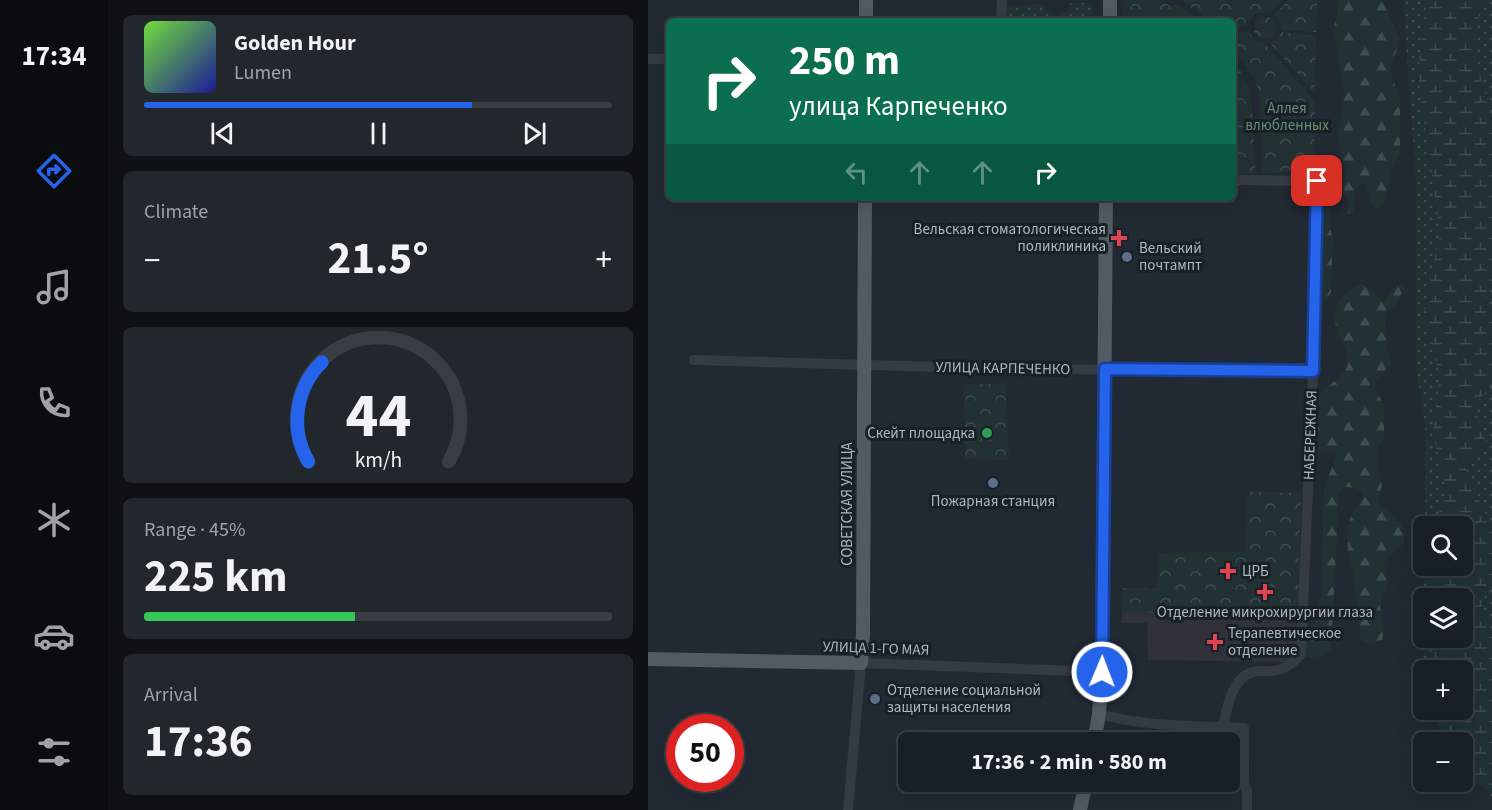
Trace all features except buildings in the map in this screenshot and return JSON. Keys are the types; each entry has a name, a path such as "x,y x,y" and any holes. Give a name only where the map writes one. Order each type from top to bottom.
{"main road":[{"path":"866,0 866,18"},
{"path":"1110,0 1110,18"},
{"name":"СОВЕТСКАЯ УЛИЦА","path":"861,663 865,201"},
{"path":"1096,732 1102,672 1106,201"},
{"name":"УЛИЦА 1-ГО МАЯ","path":"648,659 861,663"},
{"path":"1080,810 1084,792"}],"street":[{"path":"1001,18 1002,0"},
{"path":"648,59 666,59"},
{"name":"НАБЕРЕЖНАЯ","path":"1223,727 1230,696 1241,680 1253,672 1277,671 1292,663 1301,654 1313,371 1317,181 1236,180"},
{"name":"УЛИЦА КАРПЕЧЕНКО","path":"694,360 865,366 1313,371"},
{"name":"УЛИЦА 1-ГО МАЯ","path":"861,663 1102,672"},
{"name":"СОВЕТСКАЯ УЛИЦА","path":"848,810 861,663"},
{"path":"1099,714 1156,725 1244,728 1244,784"},
{"path":"1223,727 1225,732"},
{"path":"1240,773 1247,791 1247,810"}],"shaded area":[{"name":"ЦРБ","path":"1251,492 1301,493 1296,653 1285,662 1148,660 1147,623 1122,623 1122,588 1157,589 1159,553 1245,552 1247,498"}],"green space":[{"path":"1124,0 1162,0 1170,6 1179,4 1197,18 1123,18"},
{"path":"1182,0 1282,0 1270,12 1256,14 1249,26 1236,28 1236,18 1204,18"},
{"path":"1289,0 1317,0 1316,32 1281,30 1281,23 1274,14"},
{"path":"1334,0 1383,0 1400,40 1390,70 1400,100 1400,155 1392,169 1383,206 1377,208 1371,204 1365,184 1359,183 1355,190 1354,214 1347,213 1348,199 1340,188 1345,175 1338,134 1344,95 1334,26 1338,10"},
{"path":"1403,0 1492,0 1492,798 1473,763 1473,732 1462,732 1462,720 1473,720 1473,660 1423,660 1424,648 1473,648 1473,588 1424,588 1424,576 1473,576 1473,516 1425,516 1426,435 1416,365 1416,180"},
{"path":"1426,0 1481,0 1473,54 1492,114 1492,281 1484,302 1492,313 1492,385 1474,405 1488,448 1463,463 1492,529 1492,583 1489,585 1482,606 1492,632 1492,790 1473,785 1473,732 1442,732 1437,723 1437,720 1473,720 1473,660 1432,660 1431,648 1473,648 1473,588 1426,588 1425,576 1473,576 1473,516 1437,516 1446,491 1433,431 1440,375 1423,318 1440,232 1418,76"},
{"path":"1070,3 1093,3 1092,18 1061,18 1060,13 1066,11"},
{"path":"1042,4 1047,11 1056,13 1057,18 1005,18 1005,5"},
{"path":"1265,17 1273,20 1276,28 1273,36 1265,39 1257,36 1254,28 1257,20"},
{"name":"Аллея влюбленных","path":"1249,31 1255,41 1265,44 1315,102 1314,174 1262,173 1260,92 1250,71 1236,53 1236,33"},
{"name":"Аллея влюбленных","path":"1281,32 1316,36 1315,93 1270,43"},
{"name":"Аллея влюбленных","path":"1236,64 1251,93 1256,174 1236,174 1236,134 1238,134"},
{"path":"1327,188 1332,206 1331,291 1329,298 1322,302 1316,300"},
{"path":"1362,284 1384,301 1398,284 1404,287 1396,306 1387,312 1386,316 1386,340 1391,364 1376,380 1374,387 1384,405 1384,437 1376,457 1382,485 1378,506 1398,520 1403,531 1404,543 1386,559 1383,566 1388,585 1380,605 1384,632 1382,640 1372,644 1364,643 1361,641 1347,536 1351,516 1363,495 1358,489 1343,486 1339,494 1331,648 1323,655 1309,657 1305,656 1304,641 1313,629 1322,590 1324,489 1337,453 1330,451 1323,453 1316,449 1319,393 1338,378 1347,367 1348,360 1335,316 1337,306 1343,296 1351,288"},
{"path":"1006,383 1009,460 965,459 964,385"},
{"name":"ЦРБ","path":"1251,492 1301,493 1298,617 1122,611 1122,588 1157,589 1159,553 1245,552 1247,498"}],"place":[{"name":"Вельская стоматологическая поликлиника","path":"1119,238"},
{"name":"Вельский почтампт","path":"1127,257"},
{"name":"Скейт площадка","path":"987,433"},
{"name":"Пожарная станция","path":"993,483"},
{"name":"ЦРБ","path":"1228,571"},
{"name":"Отделение микрохирургии глаза","path":"1265,592"},
{"name":"Терапевтическое отделение","path":"1215,642"},
{"name":"Отделение социальной защиты населения","path":"875,699"}],"route":[{"path":"1102,672 1105,369 1313,371 1317,181"}]}
